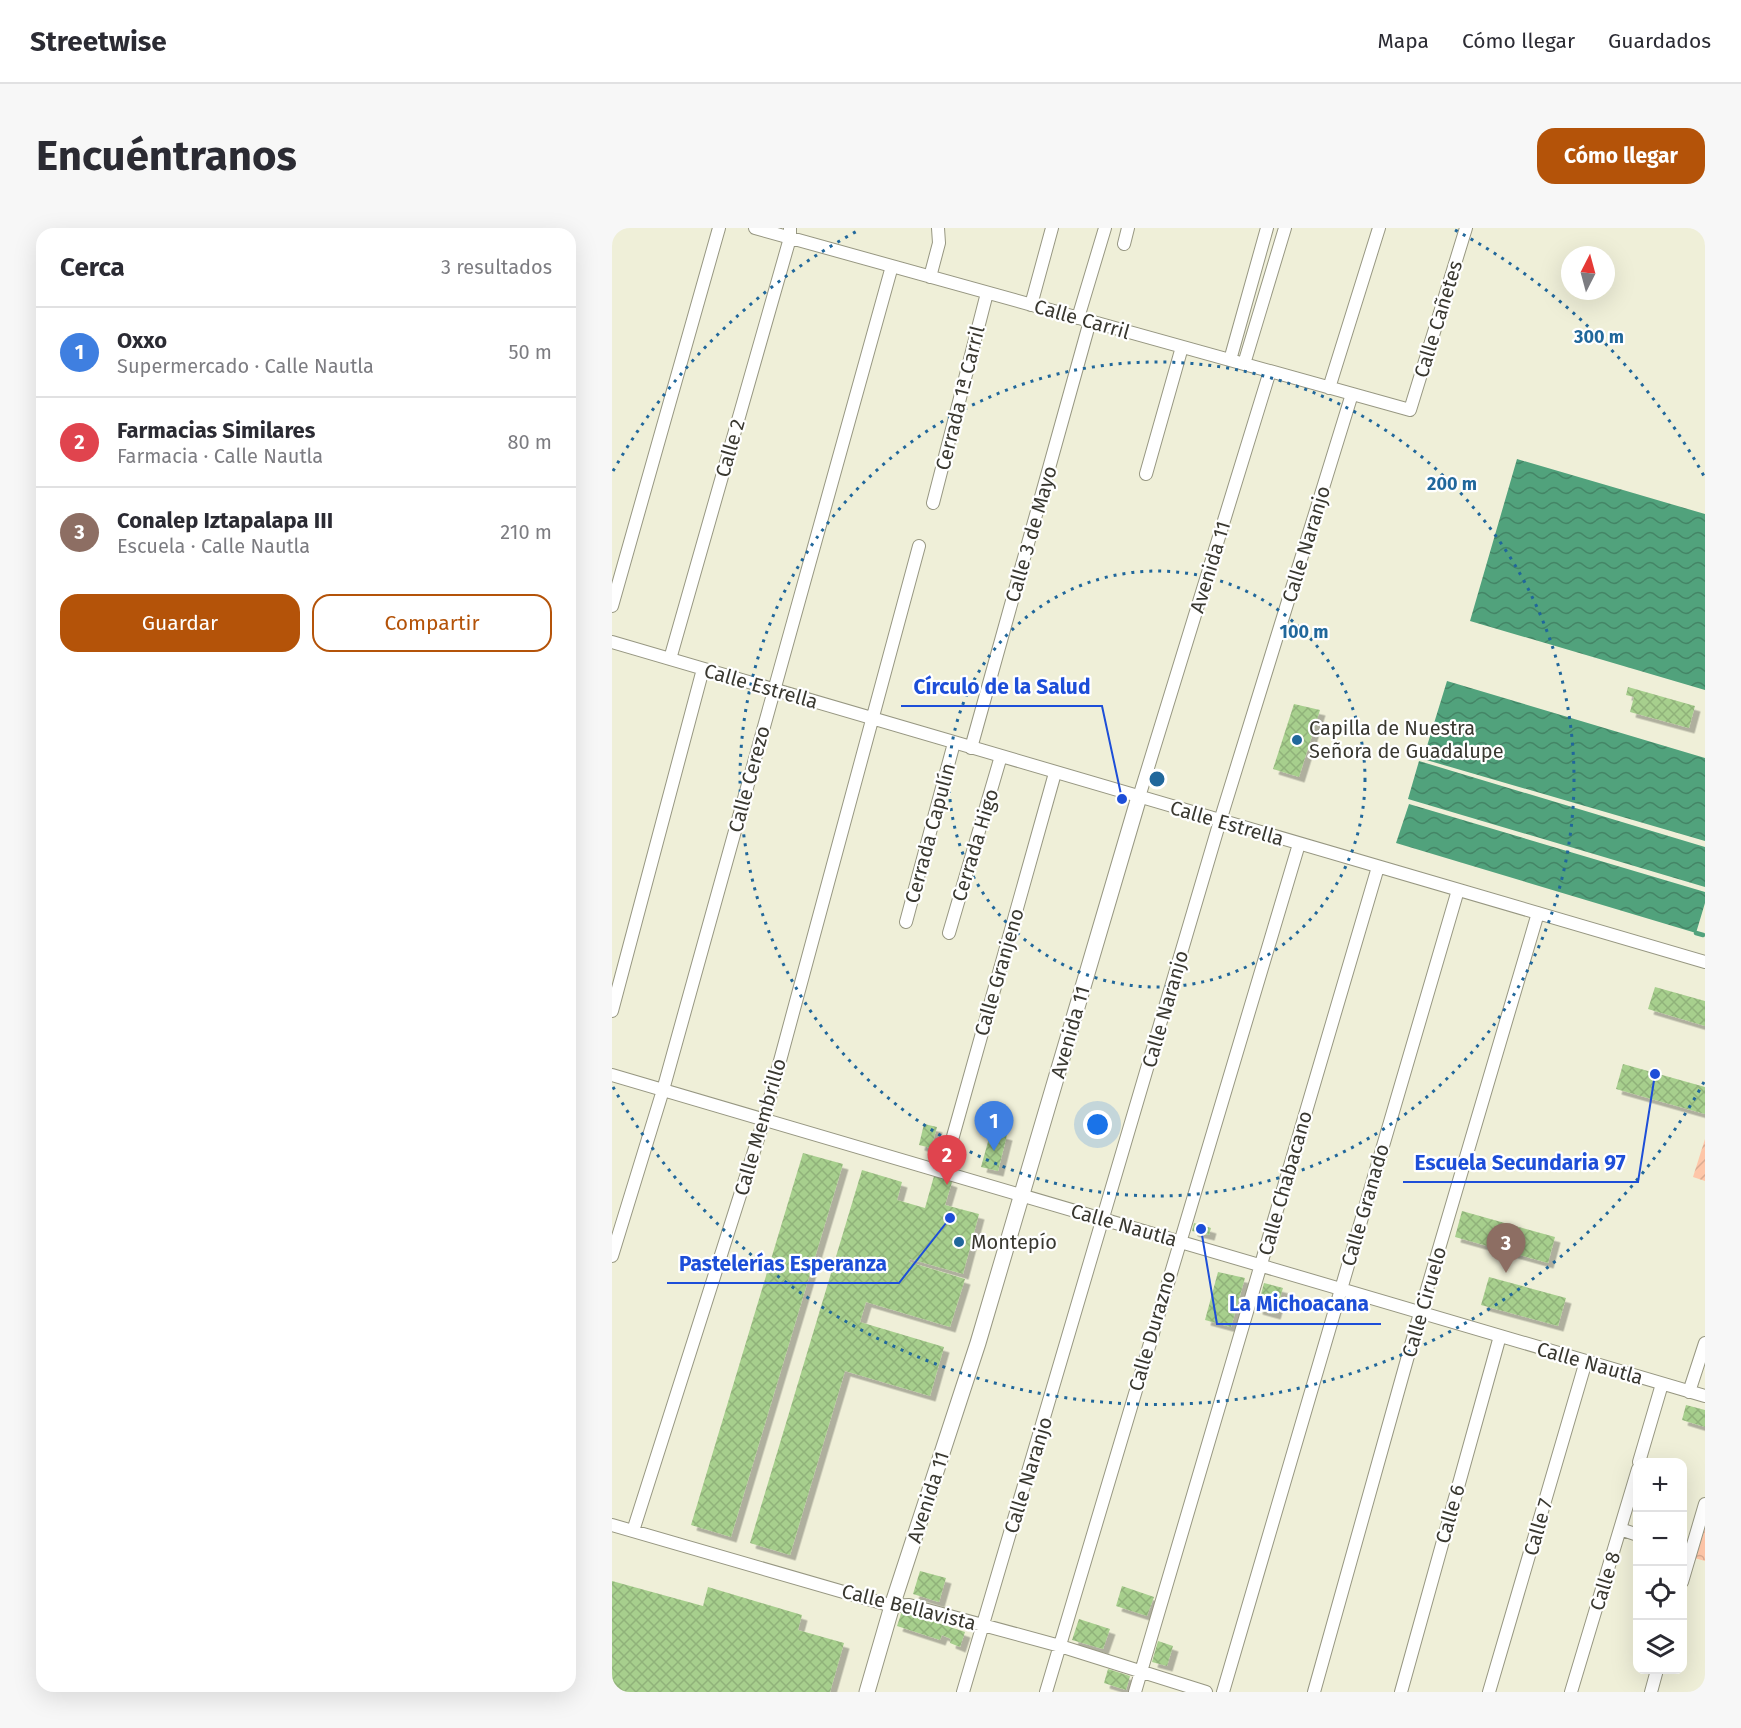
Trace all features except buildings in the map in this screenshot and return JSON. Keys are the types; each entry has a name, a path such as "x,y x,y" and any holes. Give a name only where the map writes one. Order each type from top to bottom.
{"street":[{"path":"612,606 719,228"},
{"name":"Calle Carril","path":"754,228 790,233 930,277 1410,410"},
{"path":"930,277 939,243 938,228"},
{"path":"1031,305 1052,228"},
{"name":"Calle 3 de Mayo","path":"971,748 1084,320 1105,228"},
{"path":"1124,244 1128,228"},
{"path":"1230,360 1267,228"},
{"path":"1244,364 1285,228"},
{"path":"1329,388 1379,228"},
{"name":"Calle Cañetes","path":"1410,410 1466,228"},
{"name":"Calle 2","path":"670,659 790,233"},
{"name":"Calle Cerezo","path":"612,1256 663,1090 892,266"},
{"name":"Cerrada 1ª Carril","path":"933,503 987,293"},
{"path":"1146,474 1182,347"},
{"name":"Avenida 11","path":"867,1692 892,1606 978,1343 1139,797 1270,371"},
{"name":"Calle Naranjo","path":"963,1692 1220,821 1352,394"},
{"name":"Calle Membrillo","path":"633,1531 764,1120 919,546"},
{"name":"Calle Estrella","path":"612,642 1705,962"},
{"path":"612,1011 703,669"},
{"name":"Cerrada Capulín","path":"906,922 954,743"},
{"name":"Cerrada Higo","path":"949,933 1001,756"},
{"name":"Calle Granjeno","path":"943,1172 1055,772"},
{"name":"Calle Durazno","path":"1060,1646 1299,844"},
{"name":"Calle Chabacano","path":"1135,1692 1378,867"},
{"name":"Calle Granado","path":"1223,1692 1458,890"},
{"name":"Calle Ciruelo","path":"1314,1692 1420,1313 1538,913"},
{"name":"Calle Nautla","path":"612,1075 1705,1396"},
{"name":"Calle 6","path":"1401,1692 1500,1336"},
{"path":"1689,1392 1705,1343"},
{"name":"Calle 7","path":"1489,1692 1586,1361"},
{"path":"1640,1458 1662,1384"},
{"name":"Calle 8","path":"1571,1692 1633,1486"},
{"path":"1687,1551 1705,1504"},
{"name":"Calle Bellavista","path":"612,1525 892,1606 909,1605 1060,1646 1206,1692"},
{"path":"1620,1529 1633,1533"},
{"path":"1046,1692 1060,1646"},
{"path":"1651,1692 1657,1674"}],"green space":[{"path":"1705,1139 1705,1181 1693,1177"},
{"path":"1705,1504 1705,1561 1691,1557"}],"water":[{"path":"1517,459 1705,514 1705,690 1470,621"},
{"path":"1447,681 1705,758 1705,841 1423,759"},
{"path":"1419,761 1705,847 1705,887 1408,799"},
{"path":"1409,804 1705,892 1705,903 1696,933 1396,843"}],"waterway":[{"path":"1696,933 1703,935"}],"place":[{"name":"Capilla de Nuestra Señora de Guadalupe","path":"1297,740"},
{"name":"Círculo de la Salud","path":"1122,799"},
{"name":"Escuela Secundaria 97","path":"1655,1074"},
{"name":"Oxxo","path":"994,1151"},
{"name":"Farmacias Similares","path":"947,1185"},
{"name":"Pastelerías Esperanza","path":"950,1218"},
{"name":"La Michoacana","path":"1201,1229"},
{"name":"Montepío","path":"959,1242"},
{"name":"Conalep Iztapalapa III","path":"1506,1273"}]}
